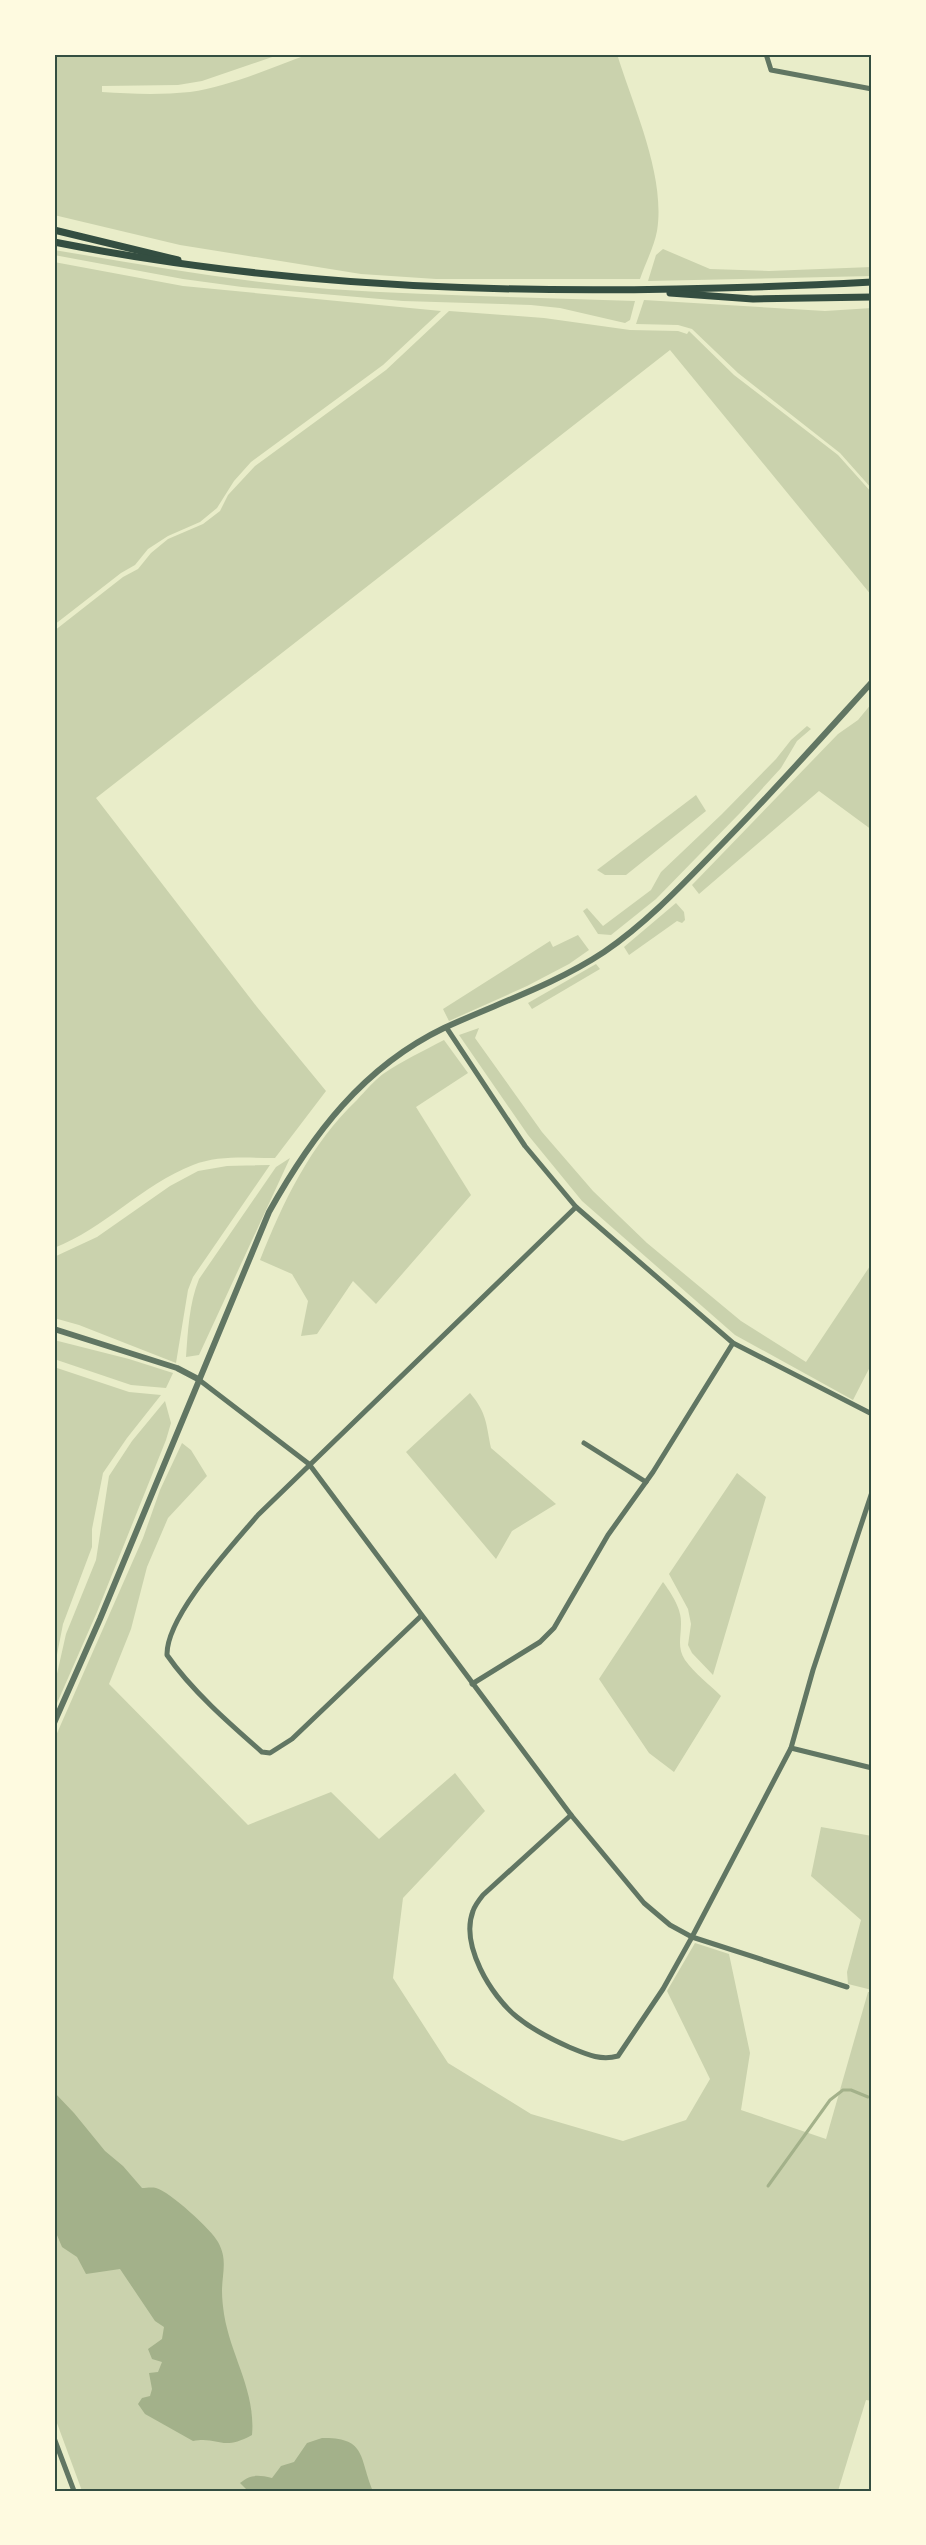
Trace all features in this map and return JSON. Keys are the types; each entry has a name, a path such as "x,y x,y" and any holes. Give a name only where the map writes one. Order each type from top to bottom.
{"main road":[{"path":"54,230 201,265"},
{"path":"54,242 150,261 247,272 383,283 655,291 872,282"},
{"path":"655,291 689,296 753,299 872,297"}],"street":[{"path":"766,54 771,70 872,89"},
{"path":"54,1723 100,1620 269,1212 310,1145 336,1111 377,1070 419,1041 555,980 603,952 643,922 675,894 872,682"},
{"path":"446,1028 525,1146 576,1207 733,1343 872,1414"},
{"path":"421,1616 292,1739 270,1753 262,1752 253,1744 176,1668 167,1655 167,1647 177,1620 216,1566 258,1515 576,1207"},
{"path":"54,1329 177,1368 198,1379 309,1464 571,1815 644,1903 670,1925 692,1937 769,1964 847,1987"},
{"path":"472,1684 540,1642 554,1628 608,1535 645,1482 733,1343"},
{"path":"584,1443 645,1482"},
{"path":"571,1815 483,1895 473,1909 470,1925 473,1948 482,1972 496,1995 517,2017 547,2038 577,2050 598,2058 618,2056 663,1989 791,1748 813,1670 872,1492"},
{"path":"791,1748 872,1768"},
{"path":"54,2438 74,2491"}],"shaded area":[{"path":"54,54 281,54 202,81 178,85 102,86 102,92 146,94 190,92 220,86 309,54 617,54 653,165 659,210 654,243 640,279 436,279 361,274 180,245 54,215"},
{"path":"663,249 710,269 769,271 872,267 872,276 648,281 656,255"},
{"path":"54,250 226,278 329,289 635,301 630,320 625,323 560,308 531,305 403,301 242,287 183,279 54,255"},
{"path":"54,262 183,286 441,311 383,365 251,462 234,481 217,508 200,522 168,536 148,549 135,565 121,573 54,625"},
{"path":"644,300 825,311 872,308 872,489 840,453 738,373 692,329 678,325 636,324"},
{"path":"449,311 544,318 630,330 678,331 687,334 689,331 734,375 838,455 872,493 872,596 670,350 96,798 257,1007 326,1091 275,1158 223,1158 193,1165 174,1173 73,1240 54,1248 54,631 123,577 138,569 151,553 168,539 203,524 220,511 228,495 255,466 386,370"},
{"path":"872,703 872,830 819,791 699,894 692,885 838,734 858,720"},
{"path":"807,726 811,729 797,741 781,768 656,899 611,935 598,934 583,911 587,908 603,926 651,890 661,872 722,814"},
{"path":"696,795 706,811 626,875 605,875 597,870"},
{"path":"676,903 684,912 685,920 682,923 677,921 629,955 624,947"},
{"path":"578,935 589,950 569,964 527,986 449,1021 443,1009 550,941 553,947"},
{"path":"596,964 600,969 532,1009 528,1003"},
{"path":"479,1028 475,1038 542,1132 593,1191 647,1243 741,1321 806,1362 872,1263 872,1363 853,1400 735,1335 582,1201 528,1135 459,1035"},
{"path":"444,1040 468,1073 416,1107 471,1195 376,1304 353,1281 317,1334 301,1336 308,1301 292,1274 260,1260 289,1195 325,1136 373,1083 383,1074"},
{"path":"290,1158 199,1355 186,1357 191,1308 199,1279 276,1167"},
{"path":"270,1165 193,1277 188,1290 176,1363 79,1325 54,1318 54,1257 97,1237 170,1186 198,1171 227,1166"},
{"path":"54,1340 173,1373 166,1388 131,1385 54,1359"},
{"path":"54,1367 129,1392 161,1395 103,1473 92,1529 92,1547 63,1624 54,1670"},
{"path":"470,1393 483,1413 491,1448 556,1504 512,1531 496,1559 406,1452"},
{"path":"165,1401 171,1423 166,1440 97,1612 54,1710 54,1687 66,1634 96,1560 109,1476 132,1441"},
{"path":"182,1443 191,1450 207,1476 168,1518 147,1567 131,1629 109,1684 248,1825 331,1792 379,1839 455,1773 485,1811 403,1898 393,1978 448,2063 531,2114 623,2141 686,2120 710,2079 667,1991 695,1943 729,1954 750,2053 741,2110 826,2139 868,1992 872,1992 872,2401 866,2400 838,2491 82,2491 54,2415 54,1740"},
{"path":"737,1473 766,1497 713,1675 692,1653 688,1645 691,1624 688,1609 669,1574"},
{"path":"663,1582 680,1613 680,1647 685,1660 721,1696 674,1772 649,1753 599,1679"},
{"path":"821,1827 872,1836 872,1990 848,1984 847,1972 861,1920 811,1876"},
{"path":"54,2092 105,2151 123,2166 142,2188 156,2188 180,2203 218,2242 224,2261 222,2291 224,2314 227,2330 247,2389 252,2435 227,2443 209,2440 193,2441 145,2414 138,2404 142,2398 150,2396 152,2389 149,2373 158,2372 162,2362 152,2359 148,2349 162,2339 164,2327 155,2321 120,2269 86,2274 77,2257 62,2247 54,2228"},
{"path":"322,2438 347,2441 354,2446 363,2459 373,2491 248,2491 240,2483 255,2476 272,2478 281,2466 294,2462 307,2443"}],"waterway":[{"path":"768,2186 830,2100 843,2090 851,2090 868,2097"}]}
